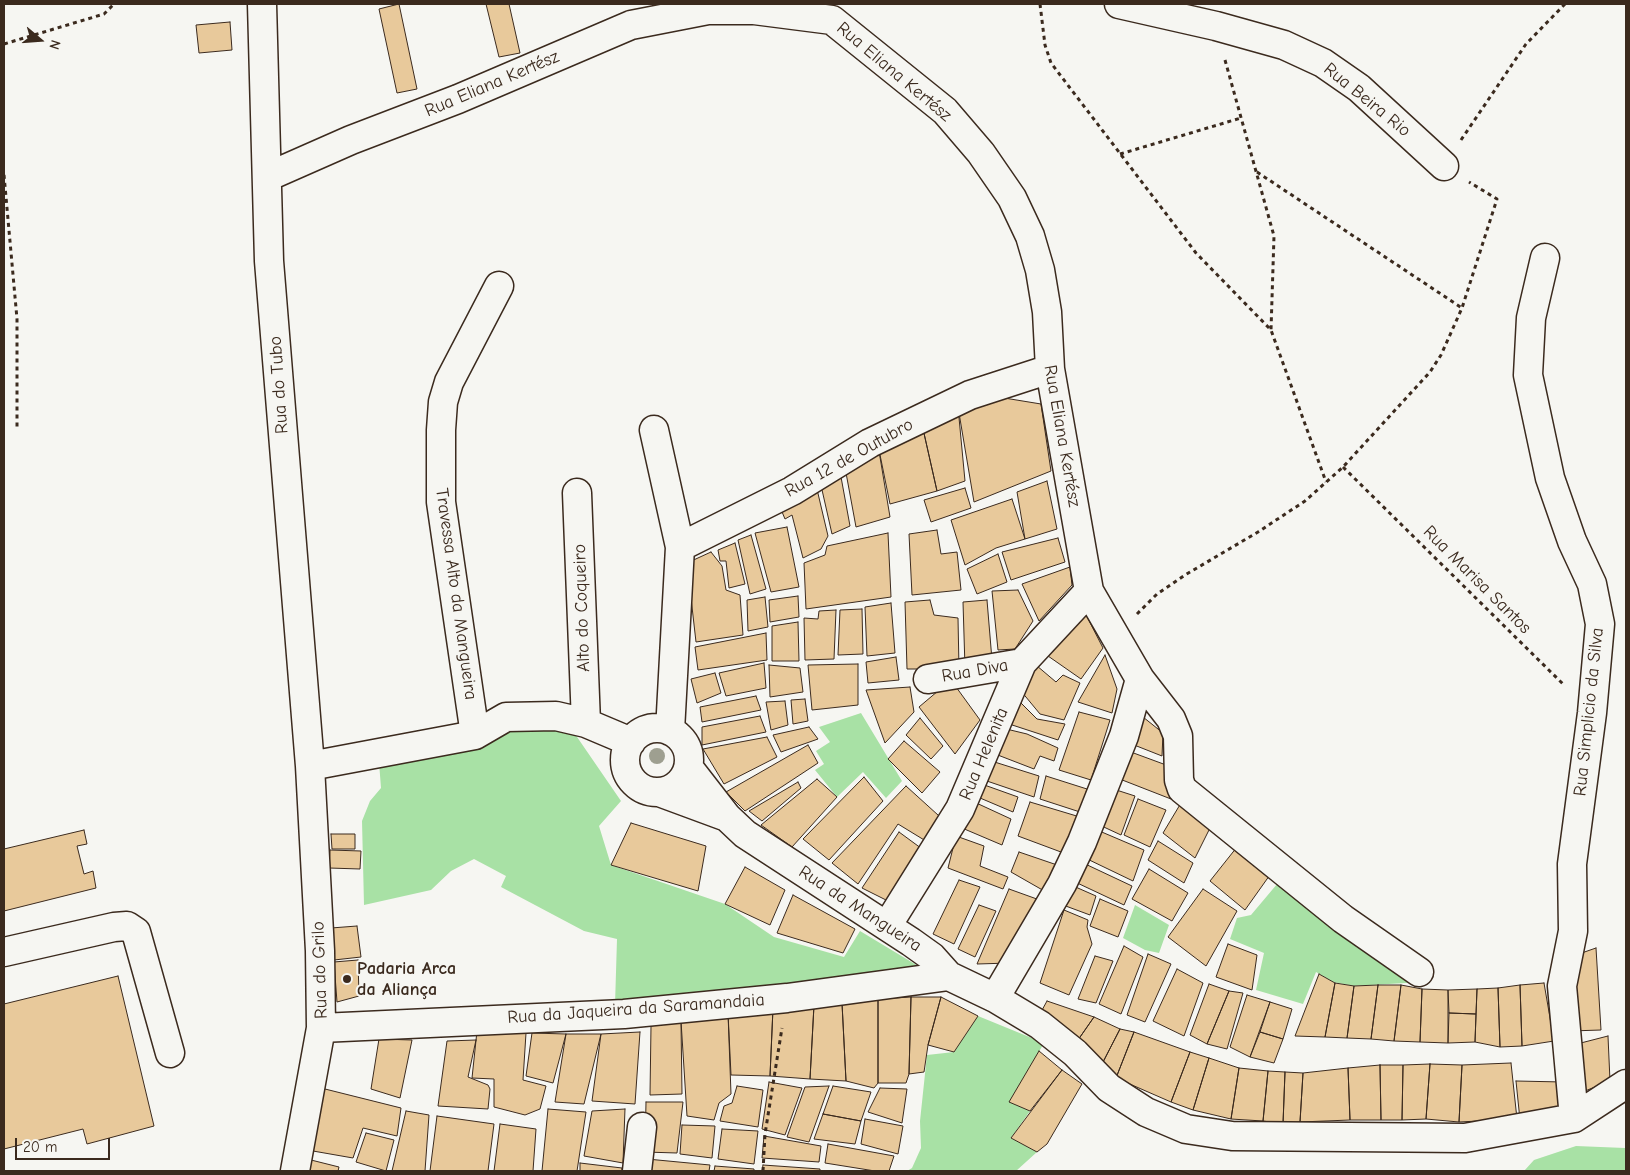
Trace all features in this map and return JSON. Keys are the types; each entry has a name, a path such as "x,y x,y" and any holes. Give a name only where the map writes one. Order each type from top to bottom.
{"street":[{"name":"Rua do Tubo","path":"262,4 269,260 310,766"},
{"name":"Rua Beira Rio","path":"1119,4 1216,26 1284,45 1323,63 1359,88 1444,166"},
{"name":"Rua Eliana Kertész","path":"267,177 351,140 458,99 631,24 708,10 834,12 945,111 981,153 1012,198 1030,236 1040,270 1047,312 1050,369 1089,590 1140,679 1171,719 1178,736 1179,780 1182,789 1343,919 1420,972"},
{"name":"Rua Simplicio da Silva","path":"1545,258 1531,318 1528,375 1550,478 1572,541 1592,584 1600,624 1592,713 1572,864 1572,936 1562,986 1574,1118"},
{"name":"Travessa Alto da Mangueira","path":"475,735 441,502 441,430 443,402 449,382 499,286"},
{"name":"Rua 12 de Outubro","path":"680,547 792,491 870,443 970,395 1050,369"},
{"path":"654,430 680,547 670,730"},
{"name":"Alto do Coqueiro","path":"577,492 586,723"},
{"name":"Rua Helenita","path":"887,926 960,810 1022,663 1089,590"},
{"name":"Rua Diva","path":"928,679 1022,663"},
{"path":"1140,679 1124,736 1082,842 1062,884 995,998 1040,1025 1075,1053 1109,1088 1146,1112 1186,1129 1232,1136 1465,1138 1574,1118 1626,1084"},
{"path":"310,766 475,735 506,717 556,716 586,723 631,742"},
{"path":"656,728 670,730 686,746 689,768 679,784 662,793 643,790 630,778 625,759 631,742 642,732 656,728"},
{"name":"Rua do Grilo","path":"295,1171 321,1028 320,951 310,766"},
{"name":"Rua da Mangueira","path":"689,768 727,817 745,834 932,957 949,976 995,998"},
{"name":"Rua da Mangueira","path":"662,793 727,817"},
{"path":"4,952 114,927 127,926 136,932 170,1053"},
{"name":"Rua da Jaqueira da Saramandaia","path":"321,1028 624,1014 787,998 949,976"},
{"path":"638,1171 642,1127"}],"path":[{"path":"4,44 104,14 114,4"},
{"path":"1040,4 1045,45 1051,63 1196,253 1271,330"},
{"path":"1116,637 1157,594 1184,575 1305,501 1343,468 1430,372 1441,355 1462,308 1497,200 1444,166 1526,44 1565,4"},
{"path":"1216,26 1274,236 1271,330 1326,482"},
{"path":"1120,154 1241,118"},
{"path":"1256,172 1462,308"},
{"path":"4,175 17,318 17,428"},
{"name":"Rua Marisa Santos","path":"1343,468 1592,713"},
{"path":"763,1171 765,1134 787,998"}],"green space":[{"path":"861,713 902,781 886,798 863,772 837,797 815,770 824,764 816,751 830,742 819,727"},
{"path":"509,721 556,721 575,734 621,801 599,826 611,865 725,904 774,937 844,957 860,931 933,975 615,1005 617,939 584,931 501,887 506,876 474,859 451,871 431,890 364,905 362,821 370,801 381,788 379,762"},
{"path":"1283,877 1423,982 1354,986 1333,982 1316,972 1303,1004 1256,990 1264,953 1230,939 1237,918 1251,915"},
{"path":"1135,905 1169,925 1159,953 1145,950 1123,938"},
{"path":"978,1016 1044,1043 1010,1102 1030,1111 1011,1138 1037,1152 1016,1171 907,1171 912,1168 921,1148 920,1121 927,1055 954,1052"},
{"path":"1576,1146 1625,1148 1626,1171 1524,1171 1534,1160"}],"building":[{"path":"399,4 417,89 397,93 379,9"},
{"path":"486,4 509,4 520,53 499,57"},
{"path":"230,22 232,50 199,53 196,25"},
{"path":"992,396 1041,404 1051,471 974,502 958,407"},
{"path":"958,407 965,481 937,491 921,420"},
{"path":"921,420 937,491 890,504 878,445"},
{"path":"878,445 890,517 856,527 844,462"},
{"path":"839,466 850,526 832,534 820,481"},
{"path":"1047,481 1057,529 1025,539 1017,492"},
{"path":"816,485 828,536 821,549 803,558 792,515 785,519 780,507"},
{"path":"965,488 971,508 931,522 924,500"},
{"path":"1012,499 1025,539 996,548 965,565 951,520"},
{"path":"787,527 799,587 771,592 755,533"},
{"path":"937,530 941,554 957,552 961,590 912,595 909,534"},
{"path":"888,533 891,597 806,609 804,563 825,555 827,546"},
{"path":"751,535 766,589 750,594 738,540"},
{"path":"1058,538 1065,562 1011,580 1002,552"},
{"path":"735,543 745,584 729,588 726,561 720,561 718,550"},
{"path":"711,552 722,566 726,590 740,595 743,635 696,642 687,563"},
{"path":"998,554 1007,582 977,594 967,569"},
{"path":"1070,567 1072,585 1039,621 1022,584"},
{"path":"1018,590 1033,621 1015,649 998,650 992,591"},
{"path":"798,596 799,617 770,622 769,600"},
{"path":"765,597 768,627 748,631 747,600"},
{"path":"930,600 934,615 958,618 959,669 907,669 905,602"},
{"path":"987,600 992,660 965,668 963,602"},
{"path":"891,603 895,653 867,656 865,607"},
{"path":"1080,603 1103,648 1081,679 1038,649"},
{"path":"862,609 863,654 838,655 840,610"},
{"path":"836,610 834,659 805,660 804,618 818,619 819,611"},
{"path":"798,622 799,661 772,661 772,626"},
{"path":"766,633 767,660 698,670 695,647"},
{"path":"1105,655 1117,689 1112,713 1078,702"},
{"path":"896,657 899,680 868,683 866,662"},
{"path":"1030,660 1056,682 1063,675 1080,683 1064,720 1040,714 1016,685"},
{"path":"764,663 766,688 726,696 719,673"},
{"path":"858,664 858,705 812,710 808,665"},
{"path":"769,665 800,668 803,692 770,697"},
{"path":"715,673 721,693 697,703 691,679"},
{"path":"951,680 980,720 955,754 919,707"},
{"path":"910,687 914,712 885,743 866,690"},
{"path":"1012,694 1037,719 1065,724 1058,740 1000,721"},
{"path":"756,696 761,710 702,722 700,707"},
{"path":"805,699 808,721 793,724 791,700"},
{"path":"785,701 788,725 771,730 766,702"},
{"path":"1133,709 1163,733 1162,756 1124,741"},
{"path":"1079,712 1110,720 1091,780 1059,770"},
{"path":"760,716 766,732 702,745 702,727"},
{"path":"920,718 943,746 931,759 906,735"},
{"path":"809,727 818,739 781,752 773,735"},
{"path":"998,727 1027,734 1058,748 1054,761 1040,756 1034,769 990,752"},
{"path":"767,737 777,757 724,784 703,749"},
{"path":"904,741 940,772 922,793 888,759"},
{"path":"808,745 818,763 745,811 726,792"},
{"path":"1120,748 1177,769 1171,799 1112,776"},
{"path":"985,759 1039,776 1034,797 978,778"},
{"path":"1046,776 1087,789 1080,812 1040,799"},
{"path":"864,777 883,801 829,860 803,839"},
{"path":"817,779 837,797 792,847 761,825"},
{"path":"798,782 801,788 762,821 749,811"},
{"path":"976,782 1018,797 1013,812 973,795"},
{"path":"906,786 949,825 934,846 898,824 858,884 832,863"},
{"path":"1107,787 1135,796 1121,835 1093,822"},
{"path":"1138,799 1166,810 1150,847 1124,835"},
{"path":"972,801 1011,819 1002,845 962,828"},
{"path":"1030,802 1080,817 1069,855 1018,836"},
{"path":"1181,803 1211,826 1195,858 1163,833"},
{"path":"631,823 706,846 698,891 611,865"},
{"path":"1090,827 1144,850 1133,881 1081,856"},
{"path":"84,830 87,844 77,846 84,874 93,871 96,888 4,911 4,849"},
{"path":"899,832 929,854 894,904 862,888"},
{"path":"331,834 355,834 355,849 332,849"},
{"path":"956,836 984,846 980,866 1008,877 1003,889 948,868"},
{"path":"1158,841 1193,863 1184,883 1148,860"},
{"path":"1237,847 1272,872 1245,910 1210,881"},
{"path":"330,850 361,851 360,869 329,868"},
{"path":"1019,852 1063,867 1053,896 1011,872"},
{"path":"1081,862 1132,886 1124,905 1073,881"},
{"path":"745,867 785,890 770,925 725,904"},
{"path":"1149,869 1188,893 1172,921 1132,899"},
{"path":"959,880 980,887 954,944 933,934"},
{"path":"1071,885 1096,896 1090,915 1063,905"},
{"path":"1009,889 1048,903 1010,963 977,964"},
{"path":"1203,889 1237,911 1206,966 1168,937"},
{"path":"793,895 855,929 843,953 777,933"},
{"path":"1100,899 1128,911 1118,937 1090,926"},
{"path":"979,905 996,911 975,957 958,949"},
{"path":"1064,910 1088,920 1087,927 1092,944 1069,995 1040,983"},
{"path":"357,926 361,957 334,960 331,928"},
{"path":"1228,944 1257,955 1252,990 1216,977"},
{"path":"1124,946 1143,957 1121,1014 1099,1004"},
{"path":"1596,948 1601,1030 1570,1031 1573,956"},
{"path":"1148,954 1171,964 1145,1022 1127,1015"},
{"path":"1095,956 1113,961 1096,1003 1078,999"},
{"path":"358,960 359,996 337,1002 334,962"},
{"path":"1177,969 1203,983 1184,1036 1153,1021"},
{"path":"1319,974 1335,983 1325,1037 1295,1036"},
{"path":"118,976 154,1126 87,1144 83,1129 4,1149 4,1004"},
{"path":"1335,983 1354,986 1347,1038 1325,1037"},
{"path":"1544,983 1554,1041 1522,1046 1520,985"},
{"path":"1209,984 1229,991 1207,1044 1190,1035"},
{"path":"1378,985 1401,985 1394,1041 1371,1039"},
{"path":"1378,985 1371,1039 1347,1038 1354,986"},
{"path":"1401,985 1422,989 1420,1042 1394,1041"},
{"path":"1520,985 1522,1046 1500,1047 1498,988"},
{"path":"1498,988 1500,1047 1475,1042 1477,989"},
{"path":"1422,989 1448,990 1448,1043 1420,1042"},
{"path":"1477,989 1476,1014 1449,1013 1448,990"},
{"path":"1229,991 1243,993 1227,1049 1207,1044"},
{"path":"1247,995 1270,1002 1250,1057 1230,1047"},
{"path":"911,997 941,997 928,1045 924,1072 909,1074"},
{"path":"911,997 909,1074 906,1083 878,1083 878,999"},
{"path":"941,997 978,1016 954,1052 928,1045"},
{"path":"878,999 878,1083 874,1088 846,1081 842,1003"},
{"path":"1047,1001 1094,1017 1078,1040 1041,1012"},
{"path":"1270,1002 1292,1009 1283,1039 1260,1032"},
{"path":"842,1003 846,1081 810,1079 814,1005"},
{"path":"814,1005 810,1079 770,1076 773,1008"},
{"path":"773,1008 770,1076 731,1075 728,1013"},
{"path":"728,1013 731,1094 719,1103 714,1120 687,1116 681,1021"},
{"path":"1449,1013 1476,1014 1475,1042 1448,1043"},
{"path":"1094,1017 1120,1029 1102,1064 1078,1040"},
{"path":"681,1021 682,1094 650,1095 651,1026"},
{"path":"1120,1029 1134,1032 1116,1078 1102,1064"},
{"path":"477,1031 526,1033 523,1080 546,1086 540,1109 525,1115 494,1107 494,1079 472,1078"},
{"path":"640,1032 635,1104 592,1101 601,1034"},
{"path":"1134,1032 1190,1052 1171,1102 1116,1078"},
{"path":"1260,1032 1283,1039 1274,1063 1250,1057"},
{"path":"532,1033 566,1034 553,1083 526,1076"},
{"path":"566,1034 601,1034 584,1104 555,1102"},
{"path":"1608,1036 1610,1081 1575,1095 1573,1045"},
{"path":"379,1039 412,1040 400,1098 371,1089"},
{"path":"476,1040 468,1077 488,1085 490,1089 488,1109 438,1106 447,1041"},
{"path":"1039,1051 1062,1070 1030,1111 1009,1102"},
{"path":"1190,1052 1209,1058 1193,1110 1171,1102"},
{"path":"1209,1058 1239,1068 1231,1119 1193,1110"},
{"path":"1511,1063 1517,1119 1459,1122 1462,1065"},
{"path":"1430,1064 1462,1065 1459,1122 1426,1119"},
{"path":"1430,1064 1426,1119 1402,1120 1403,1065"},
{"path":"1380,1065 1403,1065 1402,1120 1381,1120"},
{"path":"1380,1065 1381,1120 1350,1120 1348,1068"},
{"path":"1239,1068 1268,1071 1263,1121 1231,1119"},
{"path":"1348,1068 1350,1120 1300,1122 1303,1073"},
{"path":"1062,1070 1082,1084 1047,1144 1037,1152 1011,1138"},
{"path":"1268,1071 1285,1072 1283,1124 1263,1121"},
{"path":"1285,1072 1303,1073 1300,1122 1283,1124"},
{"path":"1516,1081 1563,1082 1565,1116 1520,1120"},
{"path":"769,1082 802,1088 785,1135 762,1129"},
{"path":"737,1086 763,1090 758,1127 720,1121 724,1106 732,1103"},
{"path":"829,1086 809,1142 787,1137 805,1087"},
{"path":"833,1086 871,1092 861,1121 823,1114"},
{"path":"321,1088 401,1108 397,1136 363,1128 353,1158 313,1151"},
{"path":"880,1088 907,1089 902,1123 868,1112"},
{"path":"646,1102 683,1102 677,1153 645,1152"},
{"path":"548,1109 586,1112 577,1171 542,1171"},
{"path":"625,1109 623,1163 584,1156 592,1111"},
{"path":"406,1111 429,1115 425,1171 392,1171"},
{"path":"823,1114 861,1121 855,1144 814,1139"},
{"path":"437,1116 494,1124 488,1171 430,1171"},
{"path":"865,1119 903,1126 898,1154 861,1144"},
{"path":"500,1124 536,1129 533,1171 494,1171"},
{"path":"682,1125 715,1126 712,1158 680,1154"},
{"path":"722,1129 758,1131 754,1164 718,1159"},
{"path":"366,1133 394,1140 386,1171 356,1162"},
{"path":"764,1136 821,1146 819,1162 762,1158"},
{"path":"828,1144 894,1156 889,1171 875,1171 825,1163"},
{"path":"647,1159 710,1165 709,1171 646,1171"},
{"path":"311,1160 339,1167 338,1171 310,1171"},
{"path":"580,1163 622,1168 622,1171 580,1171"},
{"path":"763,1165 820,1169 820,1171 762,1171"},
{"path":"715,1166 754,1169 754,1171 714,1171"}],"place":[{"name":"Padaria Arca da Aliança","path":"347,979"}]}
